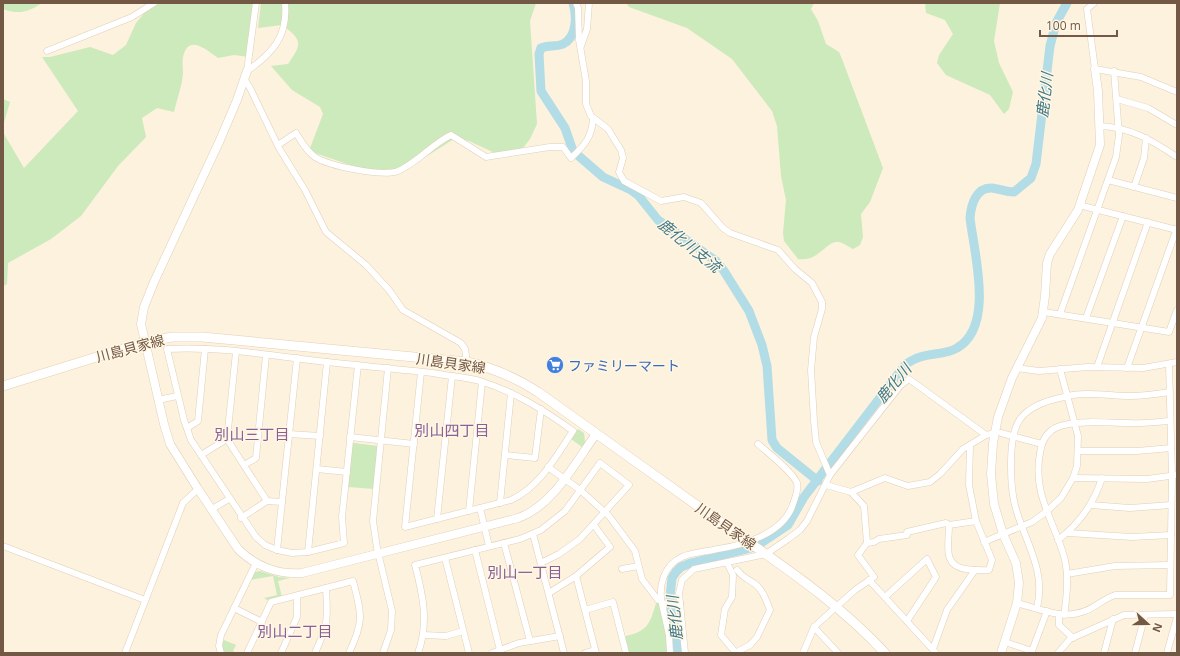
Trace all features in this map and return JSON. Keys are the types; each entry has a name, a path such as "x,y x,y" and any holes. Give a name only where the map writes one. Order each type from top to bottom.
{"main road":[{"name":"川島貝家線","path":"3,386 145,342 172,337 202,337 467,362 490,368 516,378 538,392 766,554 836,606 864,630 885,653"}],"street":[{"path":"47,51 132,17 154,3"},
{"path":"256,3 247,71 244,80 220,140 144,307 142,324 158,400 170,444 238,549 256,563 278,572 298,574 518,518 534,511 549,499 596,434"},
{"path":"247,71 281,37 286,24 286,3"},
{"path":"576,3 579,15 580,47 586,81 586,104 593,118 608,129 622,150 623,158 619,172 624,181 661,201 684,197 701,203 723,228 730,233 778,250 795,269 812,283 822,302 822,309 814,337 811,370 816,442 830,475"},
{"path":"580,47 587,29 589,3"},
{"path":"1002,653 1017,603 1019,582 1016,564 996,515 990,465 998,433 1003,402 1016,368 1036,332 1044,312 1046,263 1079,206 1100,145 1098,91 1087,9 1094,3"},
{"path":"1095,69 1114,71 1141,77 1177,92"},
{"path":"1060,314 1108,180 1117,150 1117,99 1114,71"},
{"path":"244,80 248,84 278,145 328,234 366,265 389,290 403,310 460,343 465,349 467,362"},
{"path":"1117,99 1148,108 1177,125"},
{"path":"278,145 296,133 309,152 318,159 355,170 386,172 397,171 451,135 486,158 550,147 564,147 571,158 579,150 592,131 593,118"},
{"path":"1100,126 1118,128 1146,138 1177,157"},
{"path":"1134,187 1144,158 1146,138"},
{"path":"1108,180 1177,198"},
{"path":"1079,206 1177,229 1127,368"},
{"path":"1086,318 1123,216"},
{"path":"1097,367 1148,222"},
{"path":"1169,332 1177,310"},
{"path":"1044,312 1177,332"},
{"path":"358,365 342,517 344,542 308,552 292,553 277,550 260,542 241,518 201,455 186,428 167,349 205,349 297,358 388,368 421,372 452,376 482,382 512,393 541,408 573,431 531,489 517,497 500,503 405,527 421,372"},
{"path":"186,428 198,421 205,349"},
{"path":"236,352 227,439 267,501"},
{"path":"244,465 256,458 266,355"},
{"path":"277,550 297,358"},
{"path":"308,552 327,362"},
{"path":"1016,368 1039,371 1097,367 1143,368 1177,362"},
{"path":"1017,603 1062,615 1084,612 1106,598 1115,595 1170,595 1174,579 1171,535 1171,505 1174,476 1171,448 1169,364"},
{"path":"383,653 390,635 392,612 378,554 373,521 388,368"},
{"path":"984,542 1022,526 1046,512 1061,498 1073,478 1078,451 1078,436 1066,396 1060,369"},
{"path":"437,519 452,376"},
{"path":"685,653 679,603 680,586 687,573 694,569 766,554 800,530 807,521 830,475 900,386 909,379 986,435"},
{"path":"468,511 482,382"},
{"path":"1036,608 1039,589 1037,568 1032,550 1016,509 1011,484 1011,461 1014,437 1019,419 1026,412 1048,401 1066,396 1139,396 1170,392"},
{"path":"500,503 512,393"},
{"path":"158,400 178,396"},
{"path":"506,455 535,458 541,408"},
{"path":"1073,638 1060,625 1067,595 1067,574 1058,540 1040,493 1038,474 1042,444 1047,435 1053,429 1075,423 1138,424 1170,421"},
{"path":"851,492 885,478 908,486 930,482 940,474 958,453 986,435 998,433 1042,444"},
{"path":"289,434 320,436"},
{"path":"350,437 414,444"},
{"path":"201,455 227,439"},
{"path":"670,653 669,635 662,602 662,579 667,570 676,560 692,553 720,549 748,542 768,532 785,518 796,495 797,484 793,477 758,444"},
{"path":"949,525 948,553 951,562 960,568 988,570 991,566 992,560 976,521 969,485 970,445"},
{"path":"1078,451 1145,451 1171,448"},
{"path":"418,653 423,635 424,602 414,565 504,543 533,534 549,525 561,515 600,463 629,485 594,525 575,543 541,563"},
{"path":"548,467 580,490 604,512 633,548 642,579 658,600 662,602 679,603"},
{"path":"317,469 347,472"},
{"path":"1073,478 1147,479 1174,476"},
{"path":"1058,540 1068,533 1091,505 1102,478"},
{"path":"803,653 814,627 854,590 874,577 858,555 867,542 864,506 851,492 826,485"},
{"path":"125,653 183,504 198,489"},
{"path":"212,510 229,499"},
{"path":"241,518 267,501 282,502"},
{"path":"1091,505 1130,508 1171,505"},
{"path":"480,508 489,546"},
{"path":"867,542 908,535 907,532 946,523 949,525 976,521"},
{"path":"549,593 576,576 610,547 594,525"},
{"path":"1068,533 1132,537 1171,535"},
{"path":"533,534 564,653"},
{"path":"504,543 530,641"},
{"path":"3,546 145,600"},
{"path":"475,550 500,650"},
{"path":"445,558 470,653"},
{"path":"727,563 735,572 744,579 756,584 762,591 770,610 757,636 750,645 736,653 721,635 726,609 732,597 735,572 743,563 743,559"},
{"path":"885,597 927,559 936,577 907,621"},
{"path":"221,653 219,646 221,635 256,563"},
{"path":"622,569 638,566"},
{"path":"1067,574 1115,566 1173,567"},
{"path":"934,651 947,610 974,570"},
{"path":"576,576 596,652 585,653"},
{"path":"247,653 271,602 353,580 360,607 361,621 349,653"},
{"path":"869,580 934,651"},
{"path":"315,653 328,620 326,588"},
{"path":"281,653 297,617 297,596"},
{"path":"585,610 613,602 626,653"},
{"path":"234,608 262,622"},
{"path":"1005,642 1032,651 1047,611"},
{"path":"1135,653 1146,614"},
{"path":"1058,653 1073,638 1113,619 1124,615 1146,614 1177,616 1167,653"},
{"path":"1104,653 1113,619"},
{"path":"814,627 838,653"},
{"path":"423,635 446,636 463,631"},
{"path":"492,653 530,641 560,636"}],"green space":[{"path":"3,3 42,3 23,12 14,12 3,9"},
{"path":"160,3 253,3 249,57 234,55 218,58 203,48 193,45 189,46 185,50 183,57 181,88 174,112 157,108 142,118 146,137 118,166 81,216 51,239 8,263 7,284 3,286 3,126 4,134 24,168 78,111 42,57 50,57 90,47 113,55 126,45 136,23 147,10"},
{"path":"261,3 536,3 530,21 537,124 530,139 520,152 497,154 469,141 454,139 408,168 368,171 309,151 323,114 320,107 292,90 271,66 288,64 296,52 298,43 294,35 282,25 258,28"},
{"path":"626,3 814,3 811,9 818,21 826,44 839,52 883,168 870,202 861,214 863,237 860,245 853,249 845,244 834,242 812,257 798,259 784,241 783,233 786,200 781,176 777,126 772,111 732,59 687,28 629,7"},
{"path":"925,3 1000,3 994,41 999,63 1013,92 1009,109 1004,114 990,95 946,75 937,63 939,55 953,34 945,20 926,13"},
{"path":"3,99 10,102 3,126"},
{"path":"578,429 584,433 585,442 582,447 571,439"},
{"path":"352,444 378,446 374,489 348,487"},
{"path":"260,571 279,577 290,578 278,581 282,597 269,601 264,598 277,595 273,576 250,580 255,572"},
{"path":"658,602 663,617 669,653 629,653 625,636 638,632 646,626 652,616 656,603"},
{"path":"224,640 236,645 233,651 236,653 223,653 221,645"}],"waterway":[{"name":"鹿化川支流","path":"573,3 575,26 568,41 563,44 541,48 539,54 541,91 565,128 573,151 603,177 631,190 638,195 658,220 716,261 724,271 749,311 762,345 767,366 772,440 777,448 818,481"},
{"name":"鹿化川","path":"678,653 677,639 672,620 670,596 672,578 676,572 681,567 691,563 755,547 788,525 804,497 905,365 924,356 946,352 957,348 969,338 976,323 979,306 978,269 970,218 973,203 975,198 982,190 992,188 1014,192 1031,178 1036,164 1050,46 1056,23 1067,3"}],"place":[{"name":"ファミリーマート","path":"555,365"}],"district":[{"name":"別山四丁目","path":"452,430"},
{"name":"別山三丁目","path":"252,434"},
{"name":"別山一丁目","path":"525,572"},
{"name":"別山二丁目","path":"295,631"}]}
